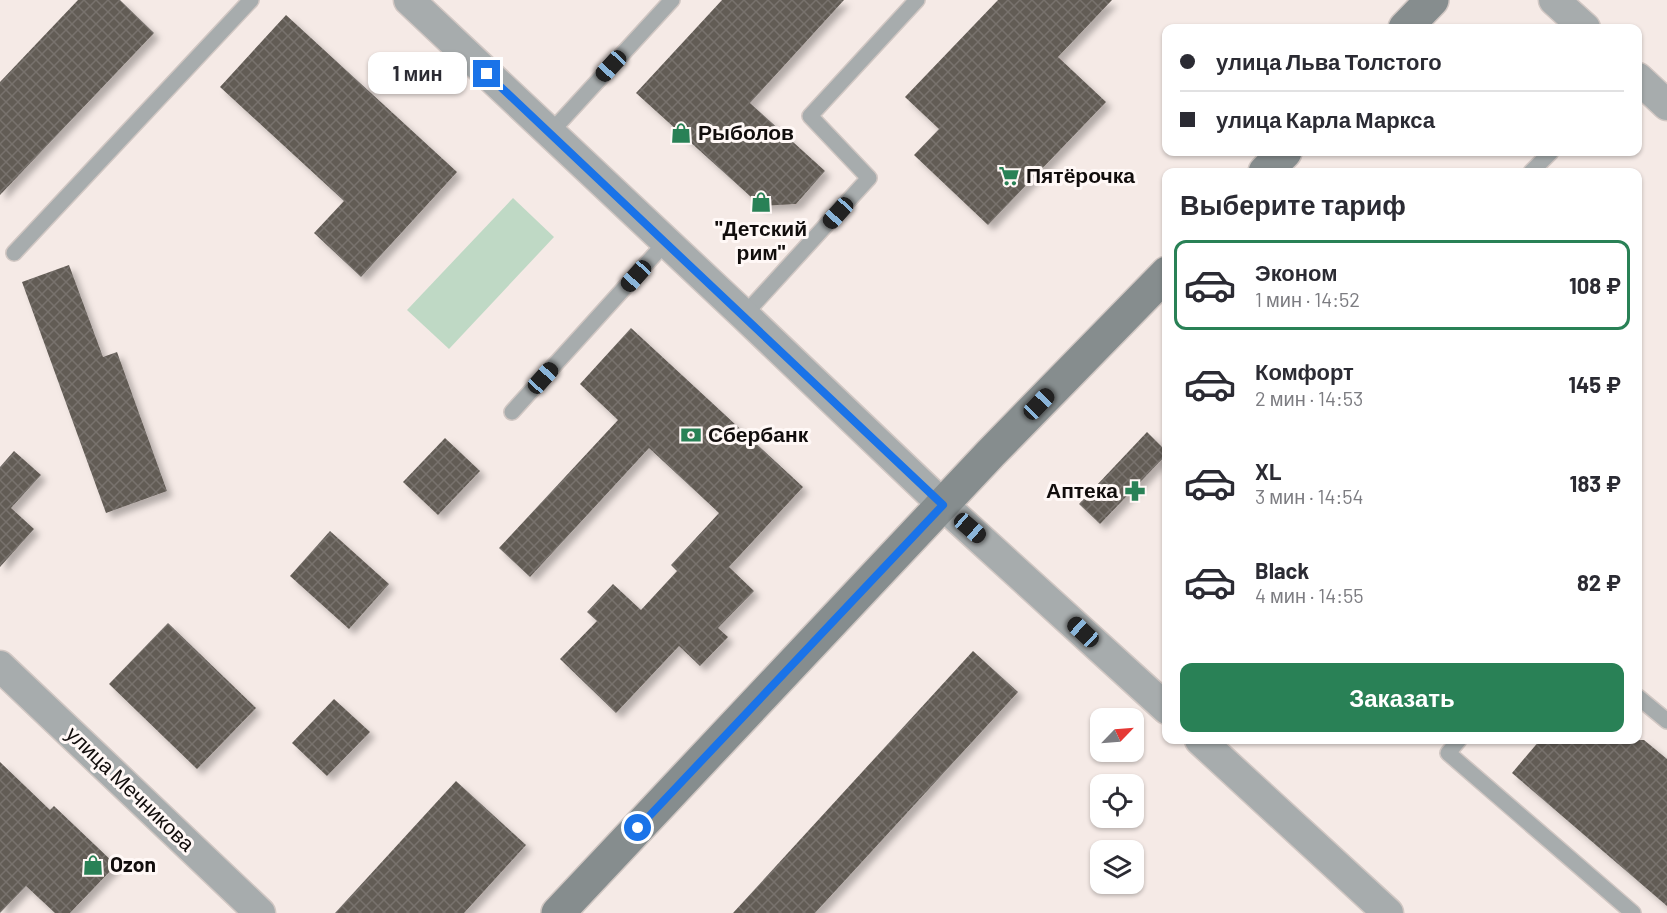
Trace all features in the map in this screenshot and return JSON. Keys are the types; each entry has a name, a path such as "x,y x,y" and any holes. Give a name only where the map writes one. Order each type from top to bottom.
{"street":[{"path":"409,0 943,505 1162,704"},
{"path":"1409,24 1432,0"},
{"path":"1554,0 1581,24"},
{"path":"1642,82 1667,105"},
{"path":"1269,168 1281,156"},
{"path":"558,913 943,505 1162,278"},
{"name":"улица Мечникова","path":"0,666 260,913"},
{"path":"1204,744 1388,913"}],"lane":[{"path":"14,254 251,0"},
{"path":"550,133 672,0"},
{"path":"744,315 869,178 810,116 917,0"},
{"path":"1535,168 1547,156"},
{"path":"512,412 666,242"},
{"path":"1642,700 1667,722"},
{"path":"1456,744 1448,753 1633,913"}],"green space":[{"path":"513,198 554,237 449,349 407,310"}],"building":[{"path":"78,0 120,0 154,33 0,195 0,82"},
{"path":"722,0 844,0 750,103 825,171 796,204 761,206 636,93"},
{"path":"998,0 1112,0 1058,57 1106,102 988,225 914,155 939,129 905,97"},
{"path":"286,15 457,172 361,277 314,233 344,201 220,87"},
{"path":"69,265 103,357 117,352 167,491 106,513 22,282"},
{"path":"631,328 803,487 729,567 754,591 718,628 728,637 700,666 679,646 616,713 560,659 597,621 587,612 613,584 641,610 677,571 671,565 719,513 649,448 530,577 499,548 618,420 580,384"},
{"path":"1147,432 1162,447 1162,459 1100,524 1079,504"},
{"path":"445,438 480,471 438,515 403,482"},
{"path":"14,451 41,475 11,508 34,529 0,567 0,467"},
{"path":"330,531 389,584 349,629 290,576"},
{"path":"168,623 256,708 197,769 109,684"},
{"path":"973,651 1018,692 815,913 733,913"},
{"path":"334,699 370,732 327,776 292,743"},
{"path":"1644,740 1667,759 1667,906 1512,773 1537,744 1642,744"},
{"path":"0,762 50,810 54,806 116,865 70,913 55,913 26,886 0,913"},
{"path":"456,781 526,845 464,913 335,913"}],"place":[{"name":"Рыболов","path":"681,133"},
{"name":"Пятёрочка","path":"1009,176"},
{"name":"\"Детский рим\"","path":"761,202"},
{"name":"Сбербанк","path":"691,435"},
{"name":"Аптека","path":"1135,491"},
{"name":"Ozon","path":"93,865"}],"route":[{"path":"487,74 943,505 638,828"}]}
